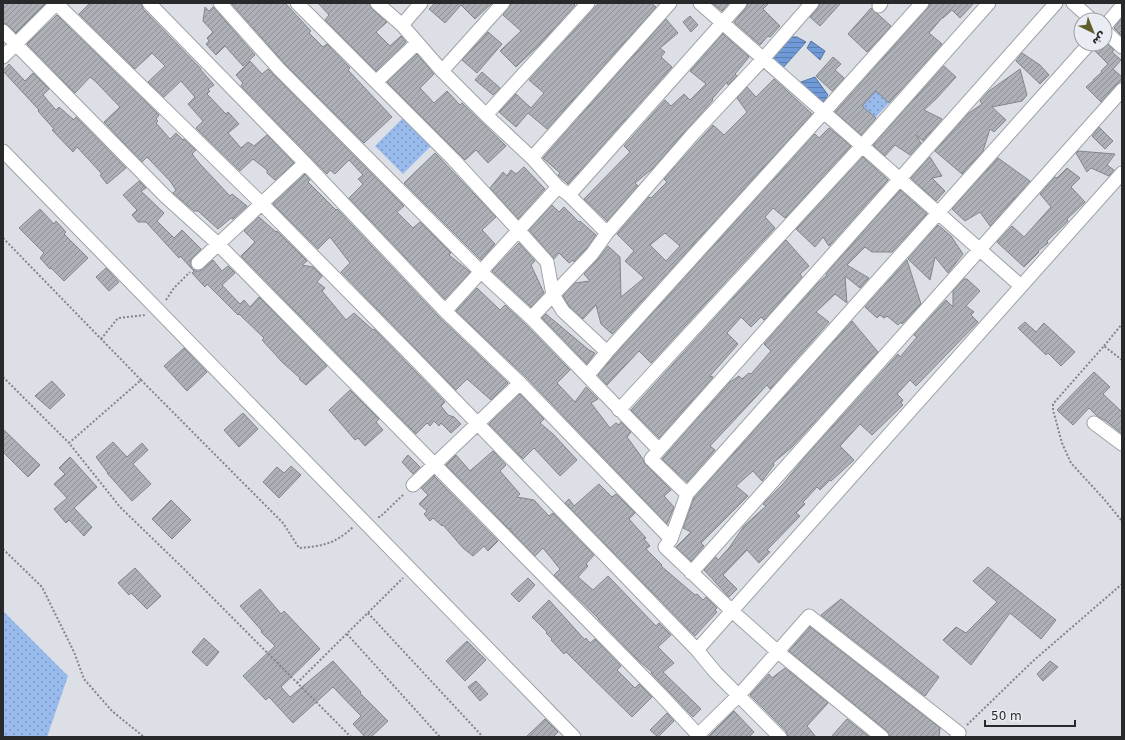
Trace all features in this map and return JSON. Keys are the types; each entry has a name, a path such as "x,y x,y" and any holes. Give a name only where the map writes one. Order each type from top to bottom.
{"street":[{"path":"3,57 57,3 261,203 402,346 697,650 738,696 780,737"},
{"path":"149,3 305,162 445,311 520,383 671,539"},
{"path":"220,3 279,68 481,272 531,318 659,450"},
{"path":"297,3 453,159 547,262 553,295 563,312 607,352"},
{"path":"377,3 402,25 442,72 532,158 558,187 607,233"},
{"path":"402,25 422,3"},
{"path":"442,72 503,3"},
{"path":"486,115 588,3"},
{"path":"532,158 670,3"},
{"path":"700,3 1021,286"},
{"path":"569,196 740,3"},
{"path":"531,318 592,254 607,233 693,134 764,59 812,3"},
{"path":"587,376 922,3"},
{"path":"620,410 862,146 989,3"},
{"path":"687,494 651,459 1056,3"},
{"path":"1073,3 1083,12"},
{"path":"1113,17 1122,6"},
{"path":"3,31 160,190 218,244 660,694 699,736 738,696 809,616 958,735"},
{"path":"1113,39 1122,47"},
{"path":"376,82 417,43"},
{"path":"882,737 778,652 732,611 665,547 671,539 687,494 1082,52"},
{"path":"691,572 978,249 1122,90"},
{"path":"3,151 574,737"},
{"path":"198,263 305,162"},
{"path":"697,650 1122,173"},
{"path":"445,311 558,187"},
{"path":"413,485 520,383"},
{"path":"1094,423 1122,444"}],"path":[{"path":"3,238 282,523 299,548 322,546 342,538 361,519 380,517 413,485"},
{"path":"101,339 118,318 146,315 159,311 174,288 198,263"},
{"path":"1104,346 1122,324"},
{"path":"3,377 69,443 120,507 352,737"},
{"path":"69,443 141,380"},
{"path":"3,549 42,587 74,652 84,680 112,711 144,737"},
{"path":"297,683 411,570"},
{"path":"958,735 1033,661 1122,584"},
{"path":"368,613 483,737"},
{"path":"346,634 440,737"}],"shaded area":[{"path":"787,37 797,37 806,42 782,69 769,58"},
{"path":"811,41 825,51 820,60 807,48"},
{"path":"815,77 828,95 821,105 798,83"},
{"path":"876,91 889,103 875,118 862,106"},
{"path":"404,117 432,145 403,174 375,146"},
{"path":"3,611 68,676 47,737 3,737"}],"building":[{"path":"3,3 46,3 16,33 8,25 3,23"},
{"path":"90,3 141,3 143,9 201,69 214,85 208,89 210,91 207,94 226,114 228,112 239,124 228,133 241,148 248,142 254,146 267,135 294,163 275,180 267,173 267,170 253,159 240,171 196,128 203,121 188,104 195,97 181,81 164,97 148,82 165,66 152,53 135,69 79,14"},
{"path":"285,3 311,31 309,33 323,47 327,44 350,68 348,70 392,117 364,143 285,64 232,4"},
{"path":"318,3 369,3 372,9 387,22 376,32 390,46 401,36 406,42 376,71 325,20 329,15"},
{"path":"435,3 492,3 475,19 461,5 445,23 429,9"},
{"path":"512,3 573,3 575,5 540,44 516,67 500,51 521,31 503,15"},
{"path":"599,3 651,3 656,7 547,129 528,113 516,127 499,112 516,94 531,108 544,93 529,80"},
{"path":"712,3 727,3 728,4 722,11"},
{"path":"748,3 769,3 763,9 780,26 760,45 734,22 746,8"},
{"path":"820,3 841,3 820,26 810,17 818,8"},
{"path":"930,3 974,3 960,18 952,10 942,18 929,33 942,44 889,103 876,91 862,106 876,118 861,135 835,112 928,8"},
{"path":"205,7 209,11 213,7 255,55 243,66 225,46 216,55 206,44 209,41 207,38 213,32 203,21"},
{"path":"871,8 891,26 867,52 848,34"},
{"path":"57,15 159,115 156,119 158,121 156,123 170,139 176,133 183,140 184,139 196,150 192,154 200,164 230,196 232,194 247,206 233,219 231,218 218,229 198,211 194,211 173,193 176,190 170,181 147,157 142,162 104,122 120,107 95,81 90,77 75,93 27,44"},
{"path":"690,16 698,25 691,32 683,22"},
{"path":"1122,18 1122,36 1114,28"},
{"path":"666,19 678,33 660,48 665,52 661,57 672,67 568,184 558,175 560,173 543,158"},
{"path":"488,32 502,44 477,73 462,60"},
{"path":"723,34 749,57 735,74 737,76 728,85 727,82 652,169 635,183 638,186 607,221 584,199 630,152 624,146 665,100 671,106 684,94 690,100 706,84 690,71"},
{"path":"1096,52 1112,52 1121,60 1113,69 1122,77 1122,80 1101,102 1086,87 1108,64"},
{"path":"1022,53 1040,65 1049,75 1040,84 1016,61"},
{"path":"417,54 434,74 420,88 434,103 447,91 460,105 462,103 506,146 488,163 476,150 465,160 387,82"},
{"path":"833,57 841,64 835,70 844,78 832,91 816,76"},
{"path":"250,61 262,74 268,69 404,206 397,212 413,228 420,222 451,253 449,255 470,272 445,299 349,198 363,184 358,179 363,175 349,160 335,174 330,170 327,174 241,86 243,83 236,75"},
{"path":"9,64 25,81 33,73 49,89 43,95 56,110 59,107 74,120 76,117 126,168 107,184 100,175 102,174 77,147 73,152 52,130 54,129 38,111 39,110 3,71"},
{"path":"944,66 956,77 924,110 942,119 923,141 916,135 921,143 910,155 895,145 885,156 873,145"},
{"path":"1020,69 1027,95 1022,101 992,107 1006,120 994,132 990,129 983,151 962,174 935,151 969,113 982,104 980,101 989,91"},
{"path":"482,72 500,88 493,95 475,80"},
{"path":"774,79 812,114 612,334 601,324 596,305 583,319 569,306 563,296 575,283 590,281 584,274 608,246 620,257 621,297 644,278 625,261 634,251 617,234 649,197 651,198 667,182 664,179 713,125 724,135 747,112 737,98 747,87 756,97","holes":["665,233 680,246 666,261 650,245"]},
{"path":"1099,127 1113,141 1105,149 1092,136"},
{"path":"829,128 851,146 785,218 773,208 765,217 775,228 651,363 639,351 607,385 598,375 613,357 815,134 819,138"},
{"path":"1078,151 1115,154 1107,165 1114,170 1109,176 1091,168 1087,172 1076,153"},
{"path":"435,153 496,217 482,230 495,244 481,260 404,183"},
{"path":"863,157 888,180 829,246 823,237 815,247 796,229"},
{"path":"930,157 942,176 932,178 945,191 936,201 911,178"},
{"path":"998,158 1030,181 990,226 980,212 965,221 952,209"},
{"path":"524,167 545,189 518,219 490,188 503,172 507,176 511,170 516,174"},
{"path":"1067,168 1080,178 1071,187 1085,202 1067,219 1068,221 1047,241 1048,243 1038,251 1039,252 1024,267 997,242 1012,226 1024,237 1051,207 1040,194 1055,177 1057,178"},
{"path":"305,174 310,180 308,182 336,210 337,209 439,317 508,383 491,400 467,379 456,390 341,272 350,263 330,237 318,249 273,204"},
{"path":"139,181 146,188 141,191 164,213 157,221 174,238 182,230 201,249 191,260 190,265 192,269 180,256 179,258 146,222 138,222 132,215 137,210 123,195"},
{"path":"900,190 927,214 892,252 872,252 865,247 847,265 869,278 860,288 845,276 847,303 835,294 816,312 829,322 770,389 767,385 710,446 715,450 687,482 662,459 730,382 739,376 742,379 749,373 751,374 771,351 764,344 817,284 827,275 826,274"},
{"path":"552,205 559,212 564,207 579,222 580,221 596,235 574,262 573,260 569,263 559,253 554,259 529,230"},
{"path":"40,209 54,224 56,221 66,232 64,234 88,258 64,281 40,258 44,253 19,228"},
{"path":"259,217 276,232 277,231 307,261 302,265 313,267 322,276 317,282 325,288 322,291 346,320 354,313 373,330 374,329 445,402 441,406 448,415 454,417 461,424 451,433 441,423 439,426 434,421 430,426 427,423 416,434 241,256 255,242 244,231"},
{"path":"938,225 951,236 963,254 948,273 935,257 930,280 908,259"},
{"path":"786,240 809,266 800,274 802,277 764,320 761,317 751,327 741,317 727,333 738,344 710,376 713,377 659,438 631,410"},
{"path":"519,243 535,261 531,265 544,293 531,307 492,271"},
{"path":"213,260 222,271 228,266 235,273 222,285 240,304 244,300 250,307 259,297 327,366 306,385 262,340 264,338 207,284 205,287 192,273 194,271 192,269 200,271"},
{"path":"907,260 921,304 902,324 901,322 898,325 887,316 884,318 880,315 877,318 865,307"},
{"path":"106,268 119,282 109,291 96,277"},
{"path":"964,279 967,279 980,291 966,306 974,312 971,315 978,322 916,386 910,380 897,394 903,400 901,403 903,405 872,435 860,424 840,446 854,460 820,490 817,487 803,502 805,504 796,513 800,516 767,550 770,552 759,563 747,550 723,575 737,589 729,597 704,570 716,557 718,560 729,548 744,526 766,506 763,504 783,484 805,457 898,354 900,357 917,337 914,335 946,300 953,307 953,291"},
{"path":"477,288 500,310 505,305 570,370 557,383 575,402 586,387 598,399 591,403 610,428 616,423 619,425 621,422 631,432 627,437 645,464 671,490 664,496 674,507 667,524 526,377 456,311"},
{"path":"546,314 589,350 595,353 587,364 542,318"},
{"path":"852,321 878,352 792,447 773,463 774,465 762,481 753,471 736,486 748,496 701,543 704,546 691,561 676,547 691,532 683,528 694,498"},
{"path":"1025,322 1036,332 1044,323 1075,352 1061,366 1048,353 1046,355 1018,328"},
{"path":"184,348 207,372 187,391 164,366"},
{"path":"1094,372 1110,387 1103,394 1122,412 1122,434 1106,421 1097,416 1089,408 1073,425 1057,410"},
{"path":"52,381 65,395 50,409 35,396"},
{"path":"350,390 379,419 376,422 383,430 365,446 358,438 355,440 329,410"},
{"path":"520,394 544,419 540,423 554,435 577,460 560,476 534,448 523,459 489,424"},
{"path":"243,413 258,429 239,447 224,430"},
{"path":"3,429 40,465 28,477 3,452"},
{"path":"113,442 127,457 142,443 148,450 133,464 151,484 132,501 107,473 96,457"},
{"path":"493,451 506,465 500,471 520,494 517,497 534,500 549,516 553,513 594,555 586,564 588,566 578,577 593,590 608,576 656,626 659,623 671,635 658,647 674,663 663,672 701,709 693,717 651,673 652,672 639,661 554,575 560,569 543,548 535,556 510,530 511,528 509,529 446,465 456,455 470,471"},
{"path":"408,455 420,467 413,474 402,462"},
{"path":"70,457 97,487 74,508 92,527 84,536 69,520 66,523 54,509 67,498 54,484 65,474 59,468"},
{"path":"291,466 301,475 279,498 263,482 277,467 284,473"},
{"path":"434,476 498,541 488,551 484,546 473,556 463,548 443,525 442,526 433,518 430,521 424,514 427,511 419,504 428,495 421,488"},
{"path":"599,484 612,497 616,494 635,513 629,519 646,538 644,539 650,546 646,549 662,565 661,566 695,595 697,594 703,600 706,597 717,608 715,610 717,612 695,636 565,503 569,499 574,506"},
{"path":"171,500 191,520 172,539 152,519"},
{"path":"988,567 1056,620 1041,639 1010,613 971,665 943,640 956,627 966,633 997,602 973,581"},
{"path":"135,568 161,596 147,609 131,593 129,595 118,583"},
{"path":"528,578 535,585 519,602 511,594"},
{"path":"260,589 281,614 284,611 320,649 281,687 290,697 333,661 361,692 360,693 388,721 371,737 365,737 353,724 361,716 333,687 293,723 269,697 266,700 243,676 275,646 261,632 262,631 240,606"},
{"path":"841,599 939,677 925,696 821,615"},
{"path":"549,600 585,640 586,638 590,643 595,639 621,666 617,670 635,688 639,684 652,697 632,717 566,652 564,654 551,640 552,639 546,633 547,632 532,617"},
{"path":"810,627 940,728 939,737 890,737 887,731 789,651"},
{"path":"204,638 219,652 207,666 192,652"},
{"path":"467,641 486,660 465,681 446,661"},
{"path":"1050,661 1058,667 1043,681 1037,674"},
{"path":"785,668 828,703 807,726 816,737 788,737 786,731 750,695 769,674 772,678"},
{"path":"476,681 488,694 480,701 468,687"},
{"path":"734,711 754,732 749,737 708,737"},
{"path":"667,713 674,721 658,737 650,730"},
{"path":"545,719 558,732 553,737 526,737"},
{"path":"847,719 869,737 831,737"}]}
